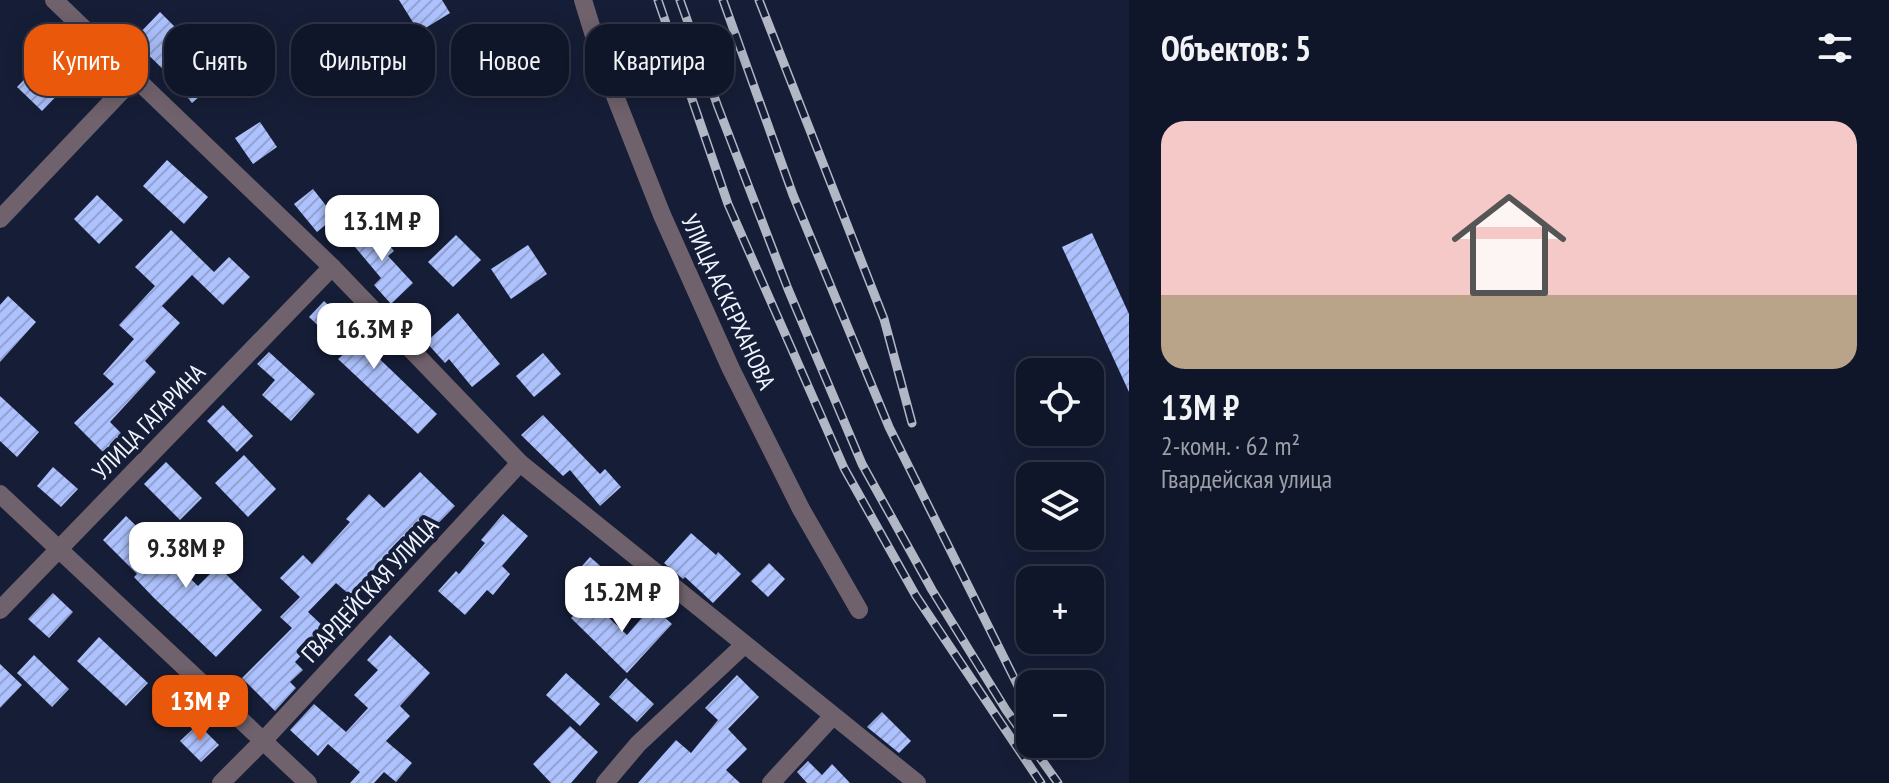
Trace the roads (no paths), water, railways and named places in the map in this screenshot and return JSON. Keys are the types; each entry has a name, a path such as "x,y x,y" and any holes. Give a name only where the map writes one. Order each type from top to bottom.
{"street":[{"path":"55,0 80,24"},
{"name":"УЛИЦА АСКЕРХАНОВА","path":"583,0 604,68 662,215 731,369 801,509 859,610"},
{"path":"148,90 332,267 520,463 917,783"},
{"path":"0,219 117,96"},
{"name":"УЛИЦА ГАГАРИНА","path":"0,610 332,267"},
{"name":"ГВАРДЕЙСКАЯ УЛИЦА","path":"221,783 520,463"},
{"path":"0,494 308,783"},
{"path":"605,783 638,744 744,645"},
{"path":"771,783 832,717"}],"railway":[{"path":"658,0 728,204 844,468 916,596 1041,783"},
{"path":"680,0 788,289 862,464 932,590 1006,710 1058,783"},
{"path":"723,0 793,195 889,427 1016,682"},
{"path":"759,0 884,319 912,423"}]}
